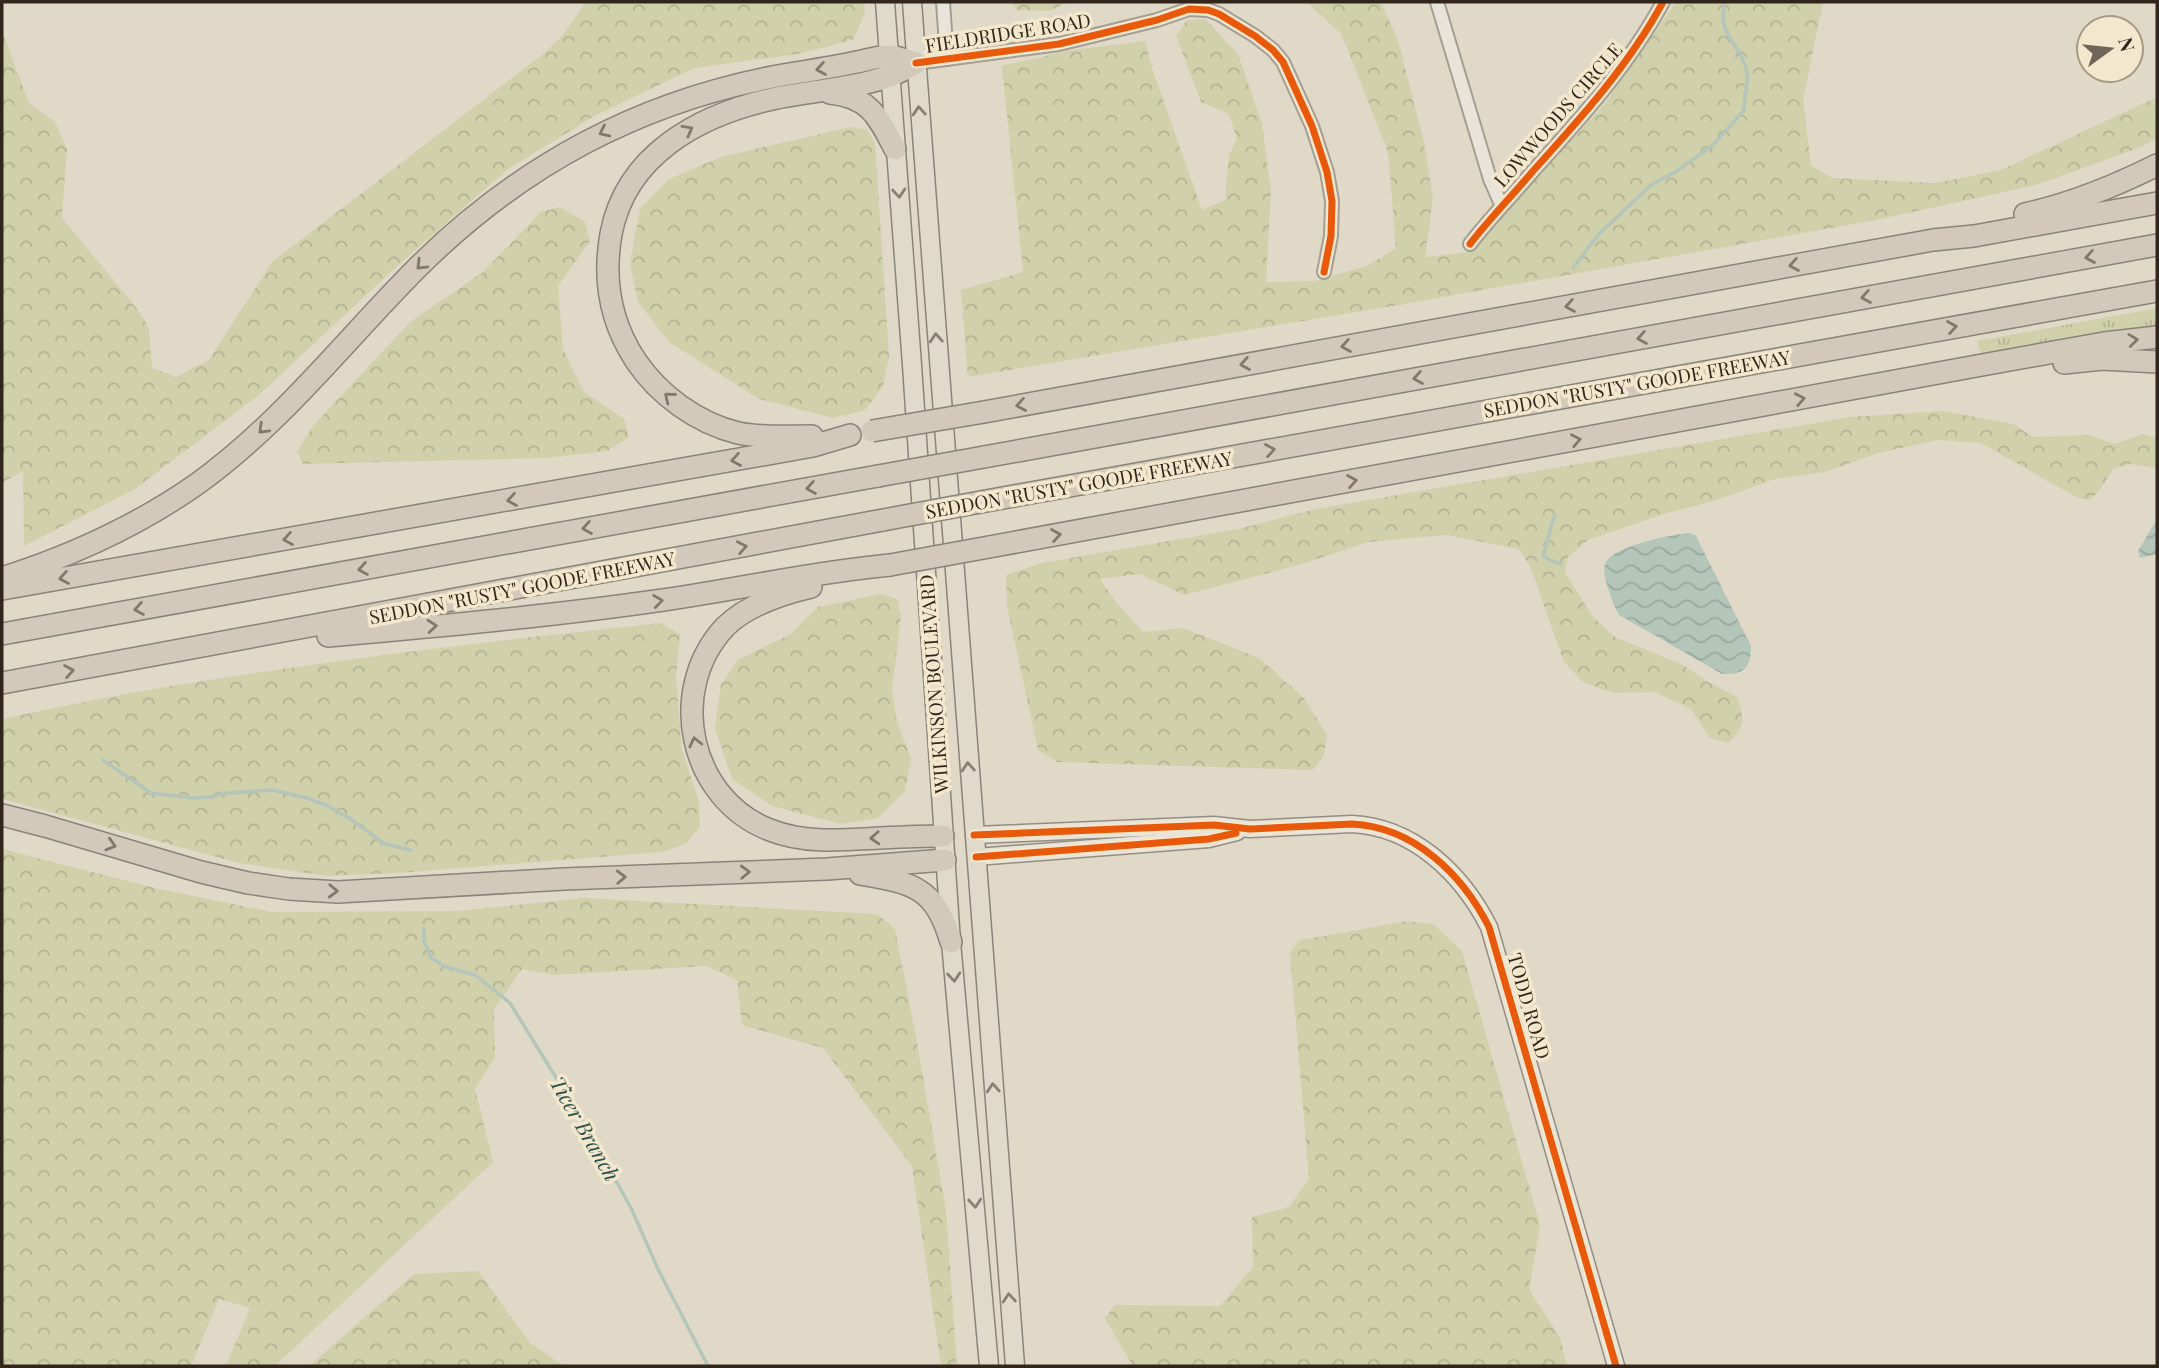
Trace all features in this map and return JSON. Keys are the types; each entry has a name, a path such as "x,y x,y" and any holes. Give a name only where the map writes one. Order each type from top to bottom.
{"highway":[{"path":"2,578 101,540 136,522 198,483 254,437 286,406 417,268 457,230 512,187 582,143 619,124 698,95 771,78 916,63"},
{"path":"850,435 762,436 737,433 689,412 653,383 626,345 612,311 607,277 609,246 616,214 628,188 650,158 678,136 731,110 814,92 889,66"},
{"path":"814,92 856,98 869,107 895,149"},
{"path":"1933,240 1971,226 2070,202 2157,165"},
{"path":"2,589 813,446 850,435 1933,240 1974,236 2157,203"},
{"path":"2,634 2157,245"},
{"name":"SEDDON \"RUSTY\" GOODE FREEWAY","path":"2,683 986,501 2157,290"},
{"path":"194,649 515,619 890,565 2104,343 2157,337"},
{"path":"1993,363 2004,367 2102,359 2157,362"},
{"path":"890,565 772,599 746,611 725,628 701,664 694,686 691,705 693,739 704,770 728,803 747,819 770,830 792,837 820,840 943,836"},
{"path":"2,815 201,872 289,890 363,891 564,879 827,869 945,860"},
{"path":"827,869 888,879 925,894 936,904 951,943"}],"main road":[{"name":"WILKINSON BOULEVARD","path":"885,2 951,943 989,1366"},
{"name":"WILKINSON BOULEVARD","path":"912,2 1015,1366"},
{"path":"943,836 974,835"},
{"path":"945,860 976,857"}],"street":[{"path":"943,2 947,59"},
{"path":"1437,2 1490,179 1501,204"},
{"name":"LOWWOODS CIRCLE","path":"1470,244 1501,204 1532,173 1619,72 1663,2"},
{"name":"FIELDRIDGE ROAD","path":"916,63 1059,44 1157,20 1189,9 1208,10 1219,14 1255,36 1283,62 1312,127 1327,172 1332,201 1331,236 1324,272"},
{"name":"TODD ROAD","path":"974,835 1214,825 1250,829 1367,824 1404,836 1432,855 1472,897 1495,943 1616,1366"},
{"name":"TODD ROAD","path":"976,857 1209,839 1250,829"}],"green space":[{"path":"586,2 864,2 865,13 853,40 798,54 695,68 596,115 508,169 396,267 260,394 135,489 24,546 23,471 2,483 2,31 29,103 55,122 67,149 62,218 138,310 149,328 152,368 176,377 209,360 272,262 542,55 562,36"},
{"path":"1012,2 1068,2 1049,11 1017,10"},
{"path":"1307,2 1381,2 1398,40 1424,143 1433,198 1425,257 1467,252 1604,105 1676,2 1823,2 1803,100 1811,165 1832,178 1936,183 2001,170 2157,97 2157,138 2141,147 2036,185 1871,221 1404,304 968,377 961,290 1023,272 1002,66 1072,50 1145,41 1202,210 1225,200 1229,155 1237,139 1229,114 1201,102 1176,36 1187,20 1205,19 1238,54 1262,124 1271,191 1266,282 1314,281 1367,266 1396,248 1388,152 1342,35"},
{"path":"850,127 868,130 875,144 889,356 883,386 865,410 833,418 759,399 669,342 638,302 630,263 640,209 669,179 721,157"},
{"path":"560,207 585,222 590,241 558,286 563,349 583,391 624,419 629,437 607,451 547,458 303,464 297,452 312,427 410,322 483,272 541,212"},
{"path":"2157,308 2157,328 1981,354 1977,341"},
{"path":"1943,411 2013,424 2033,437 2090,435 2115,444 2143,434 2157,438 2157,468 2130,464 2114,468 2090,500 2078,498 1981,443 1938,440 1878,453 1825,472 1775,479 1717,500 1664,514 1588,540 1568,557 1565,572 1593,617 1615,637 1683,665 1737,697 1742,722 1738,732 1728,743 1710,738 1691,709 1655,692 1613,693 1583,682 1564,662 1530,566 1519,549 1446,535 1368,542 1302,564 1184,595 1140,574 1100,579 1143,632 1183,628 1259,658 1304,698 1327,735 1324,755 1313,770 1057,762 1038,750 1007,606 1006,575 1042,563 1238,529 1316,509 1850,417"},
{"path":"880,594 897,599 901,616 892,689 897,722 911,758 905,791 878,818 841,824 772,806 732,779 715,728 721,684 739,659 791,634 818,607"},
{"path":"660,623 680,634 676,678 682,749 699,802 700,827 685,844 662,852 327,876 239,863 2,799 2,719 139,691 221,678 472,644"},
{"path":"2,849 155,888 272,912 457,911 584,898 877,914 895,929 917,1042 946,1211 957,1366 941,1366 912,1166 823,1048 742,1025 737,980 706,966 553,975 522,969 494,1009 495,1057 475,1089 493,1162 275,1366 226,1366 250,1308 219,1299 191,1366 2,1366"},
{"path":"1407,921 1433,924 1462,951 1540,1225 1529,1290 1560,1337 1567,1366 1133,1366 1105,1319 1115,1305 1220,1306 1253,1267 1252,1217 1289,1207 1309,1179 1290,952 1301,940"},
{"path":"478,1271 530,1343 564,1366 309,1366 414,1274"}],"water":[{"path":"2157,519 2157,554 2140,558 2138,551"},
{"path":"1690,533 1696,536 1751,646 1748,665 1736,673 1722,674 1619,615 1609,590 1604,569 1610,558 1643,542"}],"waterway":[{"path":"1573,268 1598,235 1651,185 1712,146 1744,110 1747,72 1726,31 1723,14 1725,2"},
{"path":"1555,515 1543,556 1561,564"},
{"name":"Ticer Branch","path":"103,760 151,793 193,798 273,790 307,798 352,820 385,844 411,850"},
{"name":"Ticer Branch","path":"424,929 424,941 431,958 446,967 475,975 510,1003 587,1128 631,1208 658,1269 708,1366"}],"cycle path":[{"path":"1470,244 1603,90 1635,48 1663,2"},
{"path":"916,63 1059,44 1157,20 1189,9 1208,10 1219,14 1255,36 1283,62 1312,126 1327,172 1332,201 1331,236 1324,272"},
{"path":"974,835 1214,825 1250,829 1352,824 1375,827 1396,834 1434,857 1465,889 1489,927 1616,1366"},
{"path":"976,857 1209,839 1236,833"}]}
